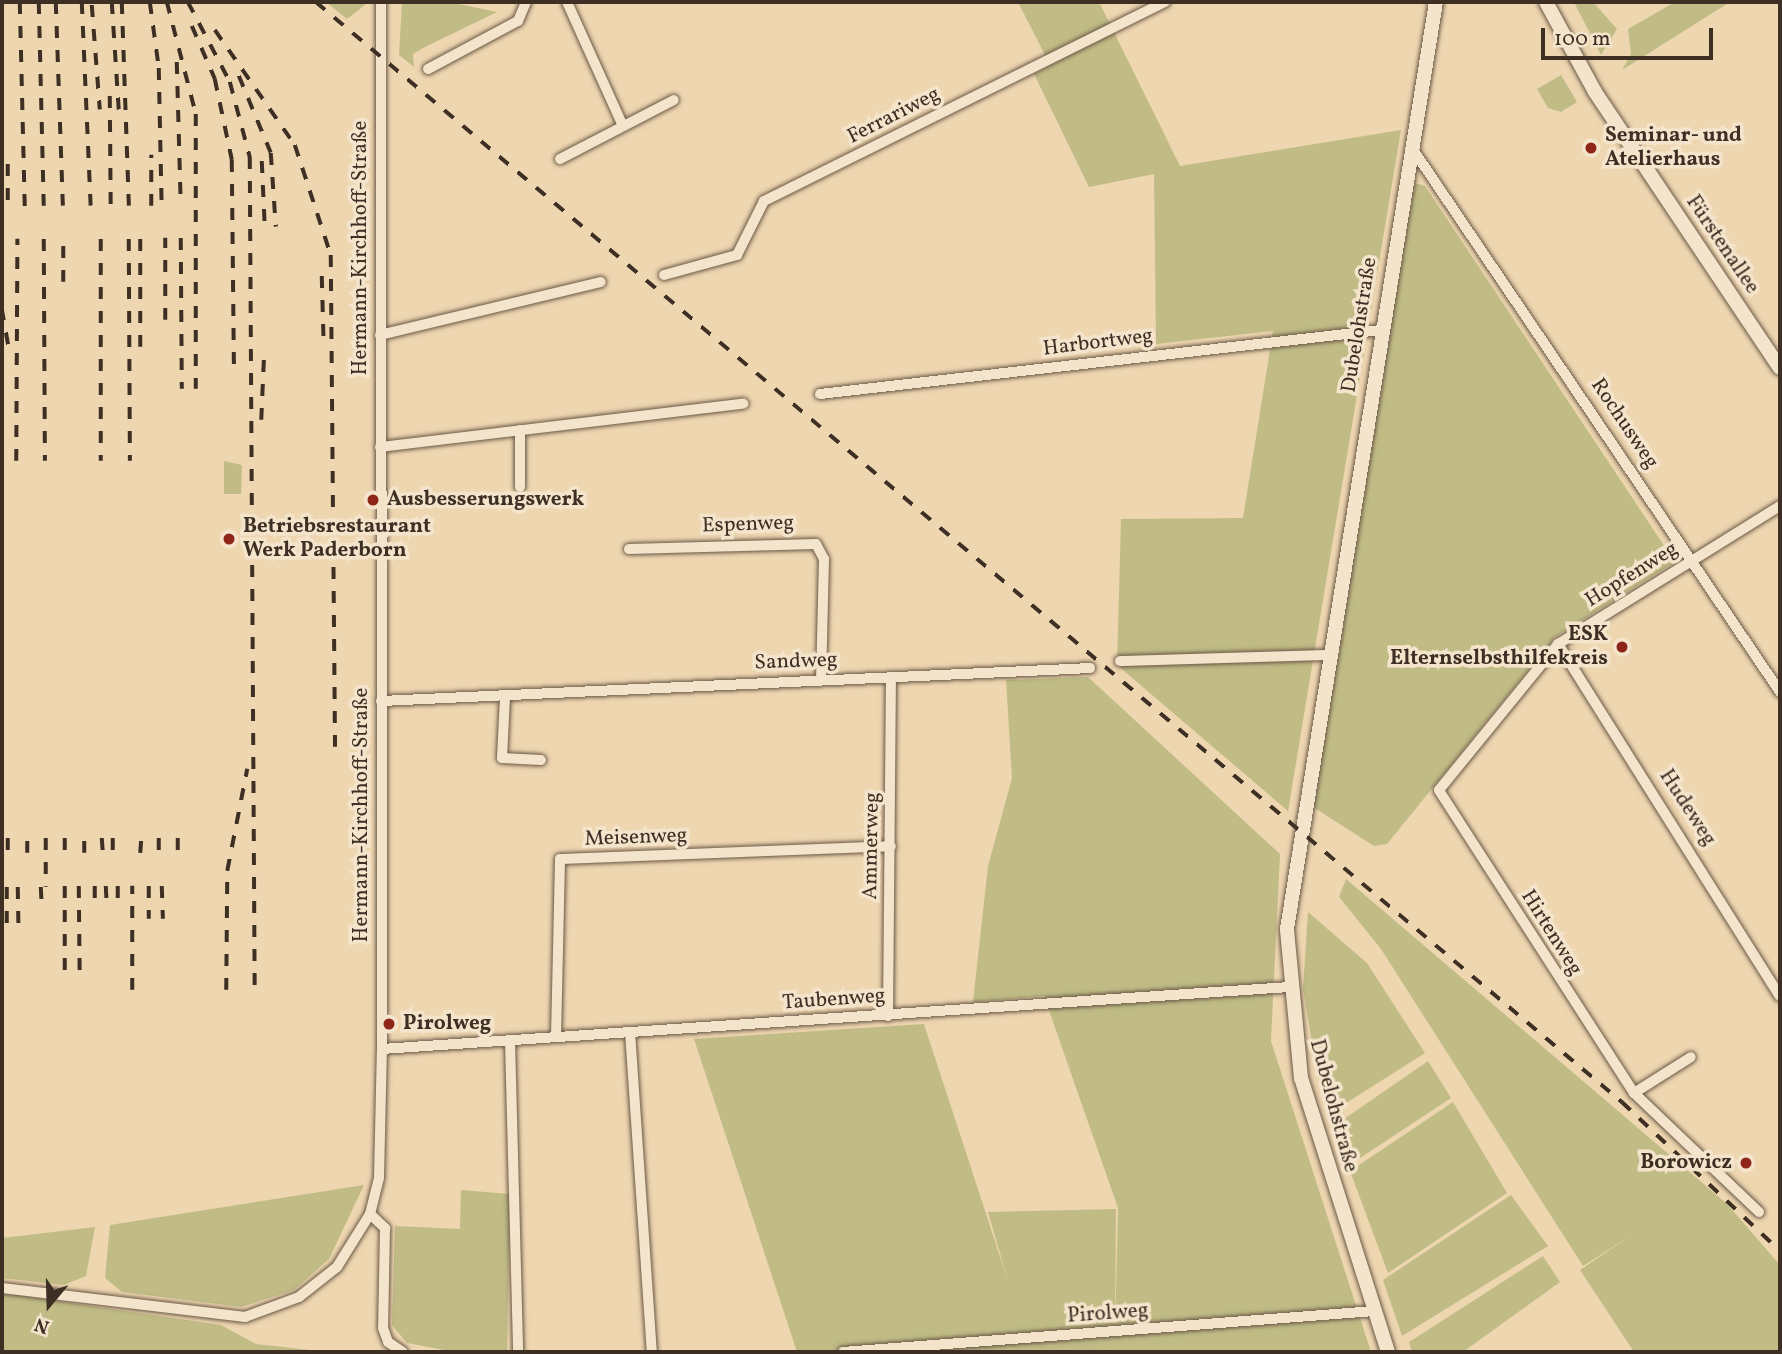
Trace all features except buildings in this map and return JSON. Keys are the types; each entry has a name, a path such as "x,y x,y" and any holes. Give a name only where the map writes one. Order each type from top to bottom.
{"main road":[{"name":"Dubelohstraße","path":"1388,1352 1301,1078 1288,987 1292,886 1410,145 1436,2"},
{"name":"Fürstenallee","path":"1546,2 1590,86 1780,368"}],"street":[{"name":"Hermann-Kirchhoff-Straße","path":"2,1288 245,1317 299,1297 327,1274 370,1214 379,1178 383,1049 381,2"},
{"path":"428,69 518,21 526,2"},
{"path":"567,2 622,126"},
{"name":"Ferrariweg","path":"664,275 737,255 764,201 1165,2"},
{"path":"560,159 674,100"},
{"name":"Rochusweg","path":"1410,145 1780,692"},
{"path":"1406,170 1433,179"},
{"path":"380,335 601,282"},
{"name":"Harbortweg","path":"820,394 1381,330"},
{"path":"380,447 743,404"},
{"path":"520,430 520,487"},
{"name":"Hopfenweg","path":"1439,790 1558,644 1780,506"},
{"name":"Espenweg","path":"629,549 816,544 824,559 821,680"},
{"name":"Hudeweg","path":"1558,644 1780,996"},
{"path":"1120,661 1328,655"},
{"name":"Sandweg","path":"381,701 1090,668"},
{"name":"Ammerweg","path":"888,1016 891,677"},
{"path":"505,697 502,758 541,760"},
{"name":"Hirtenweg","path":"1439,790 1634,1093 1759,1212"},
{"name":"Meisenweg","path":"556,1037 560,859 891,846"},
{"name":"Taubenweg","path":"383,1049 1288,987"},
{"path":"630,1032 652,1352"},
{"path":"510,1041 518,1352"},
{"path":"1634,1093 1691,1057"},
{"path":"370,1214 385,1228 383,1328 388,1342 402,1352"},
{"name":"Pirolweg","path":"843,1352 1375,1311"}],"shaded area":[{"path":"326,2 364,2 365,5 347,19"},
{"path":"402,2 449,2 497,12 413,54 414,67 399,55"},
{"path":"1018,2 1099,2 1180,166 1401,130 1288,811 1117,665 1121,519 1243,518 1273,331 1156,344 1154,174 1089,187 1034,74 1050,65"},
{"path":"1574,2 1593,2 1617,29 1601,55"},
{"path":"1675,2 1730,2 1622,70 1631,54 1628,29"},
{"path":"1561,75 1577,102 1561,112 1548,108 1537,89"},
{"path":"1411,182 1425,186 1675,562 1555,637 1387,844 1374,846 1310,805"},
{"path":"224,461 242,465 241,494 224,494"},
{"path":"1088,677 1280,854 1271,1041 1371,1352 797,1352 694,1039 924,1024 1008,1281 988,1212 1116,1209 1115,1334 1118,1208 1044,996 973,1002 988,866 1012,778 1006,680"},
{"path":"1346,879 1727,1204 1780,1265 1780,1352 1634,1352 1580,1270 1630,1236 1583,1266 1381,949 1339,897"},
{"path":"1308,912 1367,963 1425,1053 1332,1112 1318,1078 1303,989"},
{"path":"1428,1061 1451,1098 1348,1166 1334,1126"},
{"path":"1453,1102 1507,1193 1388,1273 1350,1171"},
{"path":"364,1185 329,1259 294,1290 241,1307 122,1292 105,1278 110,1225"},
{"path":"461,1190 510,1194 507,1352 454,1352 407,1343 392,1325 395,1226 460,1229"},
{"path":"1511,1195 1548,1246 1402,1336 1383,1280"},
{"path":"95,1227 86,1276 64,1285 2,1278 2,1238"},
{"path":"1543,1256 1560,1282 1463,1352 1412,1352 1409,1342"},
{"path":"2,1293 221,1325 256,1344 328,1352 2,1352"}],"railway":[{"path":"20,2 25,207"},
{"path":"39,2 44,206"},
{"path":"56,2 63,206"},
{"path":"82,2 91,206"},
{"path":"112,2 119,110"},
{"path":"122,2 129,206"},
{"path":"150,2 159,68 162,206"},
{"path":"167,2 196,114 196,389"},
{"path":"188,2 230,82 250,157 255,990"},
{"path":"316,2 1622,1102 1780,1251"},
{"path":"92,5 100,110"},
{"path":"192,26 215,79 232,160 234,366"},
{"path":"215,30 295,145 331,255 335,747"},
{"path":"177,62 181,205"},
{"path":"239,76 271,153 276,227"},
{"path":"110,96 111,206"},
{"path":"151,155 151,206"},
{"path":"262,161 265,227"},
{"path":"8,164 8,207"},
{"path":"165,238 165,320"},
{"path":"181,238 182,389"},
{"path":"16,461 17,239"},
{"path":"44,239 45,461"},
{"path":"63,239 63,282"},
{"path":"101,239 101,461"},
{"path":"129,239 130,461"},
{"path":"140,239 140,347"},
{"path":"322,276 324,346"},
{"path":"2,309 9,348"},
{"path":"261,420 264,350"},
{"path":"226,990 227,871 247,769"},
{"path":"8,838 8,854"},
{"path":"27,838 27,853"},
{"path":"46,838 46,887"},
{"path":"65,838 65,853"},
{"path":"84,838 84,853"},
{"path":"102,838 103,853"},
{"path":"113,838 113,853"},
{"path":"140,853 141,838"},
{"path":"159,838 159,853"},
{"path":"178,838 178,853"},
{"path":"65,886 65,976"},
{"path":"79,886 80,975"},
{"path":"95,886 95,909"},
{"path":"106,886 107,908"},
{"path":"118,886 118,909"},
{"path":"132,886 132,990"},
{"path":"149,886 149,919"},
{"path":"162,886 163,919"},
{"path":"7,887 7,926"},
{"path":"18,887 19,926"},
{"path":"41,887 42,906"}],"place":[{"name":"Seminar- und Atelierhaus","path":"1591,148"},
{"name":"Ausbesserungswerk","path":"373,500"},
{"name":"Betriebsrestaurant Werk Paderborn","path":"229,539"},
{"name":"ESK Elternselbsthilfekreis","path":"1622,647"},
{"name":"Pirolweg","path":"389,1024"},
{"name":"Borowicz","path":"1746,1163"}]}
